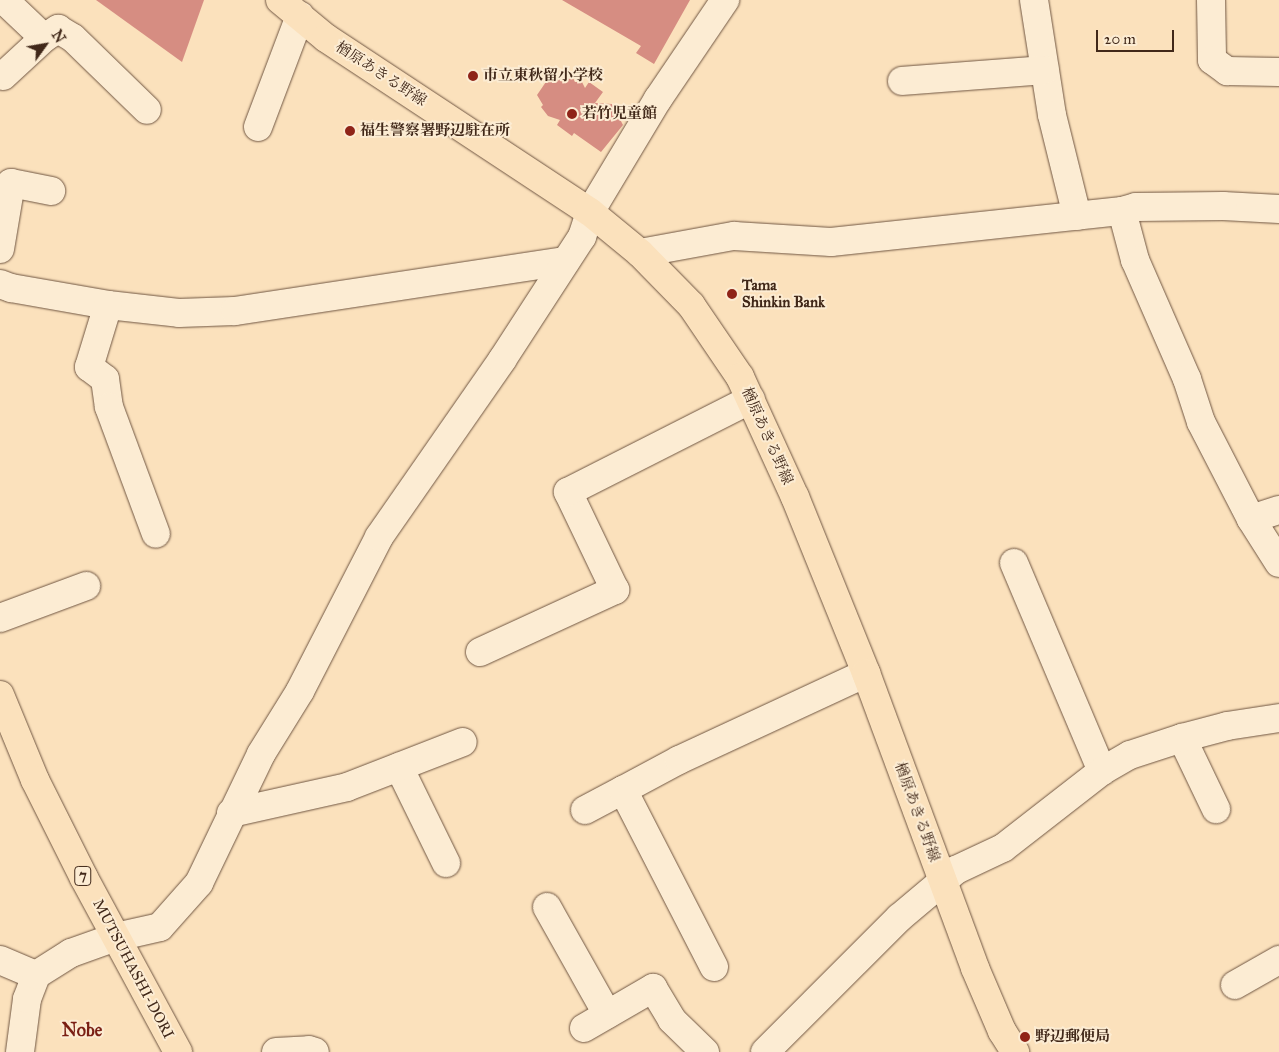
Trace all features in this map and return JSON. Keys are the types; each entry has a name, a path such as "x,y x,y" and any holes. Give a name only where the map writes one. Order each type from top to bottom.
{"main road":[{"name":"楢原あきる野線","path":"290,8 326,38 590,212 640,253 691,306 740,377 795,496 866,673 975,968 1002,1031 1015,1052"},
{"name":"MUTSUHASHI-DORI","path":"0,695 35,780 178,1052"}],"street":[{"path":"4,0 44,38"},
{"path":"20,1052 27,998 36,975 71,953 116,937 160,927 199,883 261,754 300,691 339,619 379,537 502,360 582,237 590,212 658,99 725,0"},
{"path":"1034,0 1052,115 1077,216"},
{"path":"1211,0 1212,60 1228,71 1279,72"},
{"path":"258,126 290,8"},
{"path":"3,76 44,38 58,29 73,38 148,110"},
{"path":"902,81 1046,70"},
{"path":"0,249 11,183 51,191"},
{"path":"640,253 734,236 831,242 1122,211 1136,207 1278,206"},
{"path":"1122,211 1135,260 1187,379 1202,422 1251,519 1279,563"},
{"path":"0,284 11,288 108,305 179,313 235,312 565,261"},
{"path":"108,305 89,367 105,379 109,407 156,534"},
{"path":"480,652 615,590 568,492 750,399"},
{"path":"1251,519 1279,510"},
{"path":"1014,562 1102,771"},
{"path":"0,618 86,586"},
{"path":"585,810 679,760 866,673"},
{"path":"765,1052 899,918 956,870 1003,848 1102,771 1130,755 1182,738 1227,726 1279,718"},
{"path":"1182,738 1216,809"},
{"path":"231,813 347,787 463,742"},
{"path":"399,767 446,863"},
{"path":"623,790 714,967"},
{"path":"547,907 607,1014"},
{"path":"0,960 36,975"},
{"path":"1235,985 1279,960"},
{"path":"584,1028 653,988 672,1020 705,1052"},
{"path":"276,1052 309,1050 314,1052"}],"building":[{"path":"96,0 204,0 182,62"},
{"path":"562,0 690,0 654,64 636,53 641,46"},
{"path":"550,76 573,78 575,82 582,82 585,88 589,82 603,92 595,103 612,104 623,125 601,152 574,133 572,136 557,125 560,120 548,116 541,107 543,105 537,95"}],"place":[{"name":"市立東秋留小学校","path":"473,76"},
{"name":"若竹児童館","path":"572,114"},
{"name":"福生警察署野辺駐在所","path":"350,131"},
{"name":"Tama Shinkin Bank","path":"732,294"},
{"name":"野辺郵便局","path":"1025,1037"}],"district":[{"name":"Nobe","path":"82,1030"}]}
